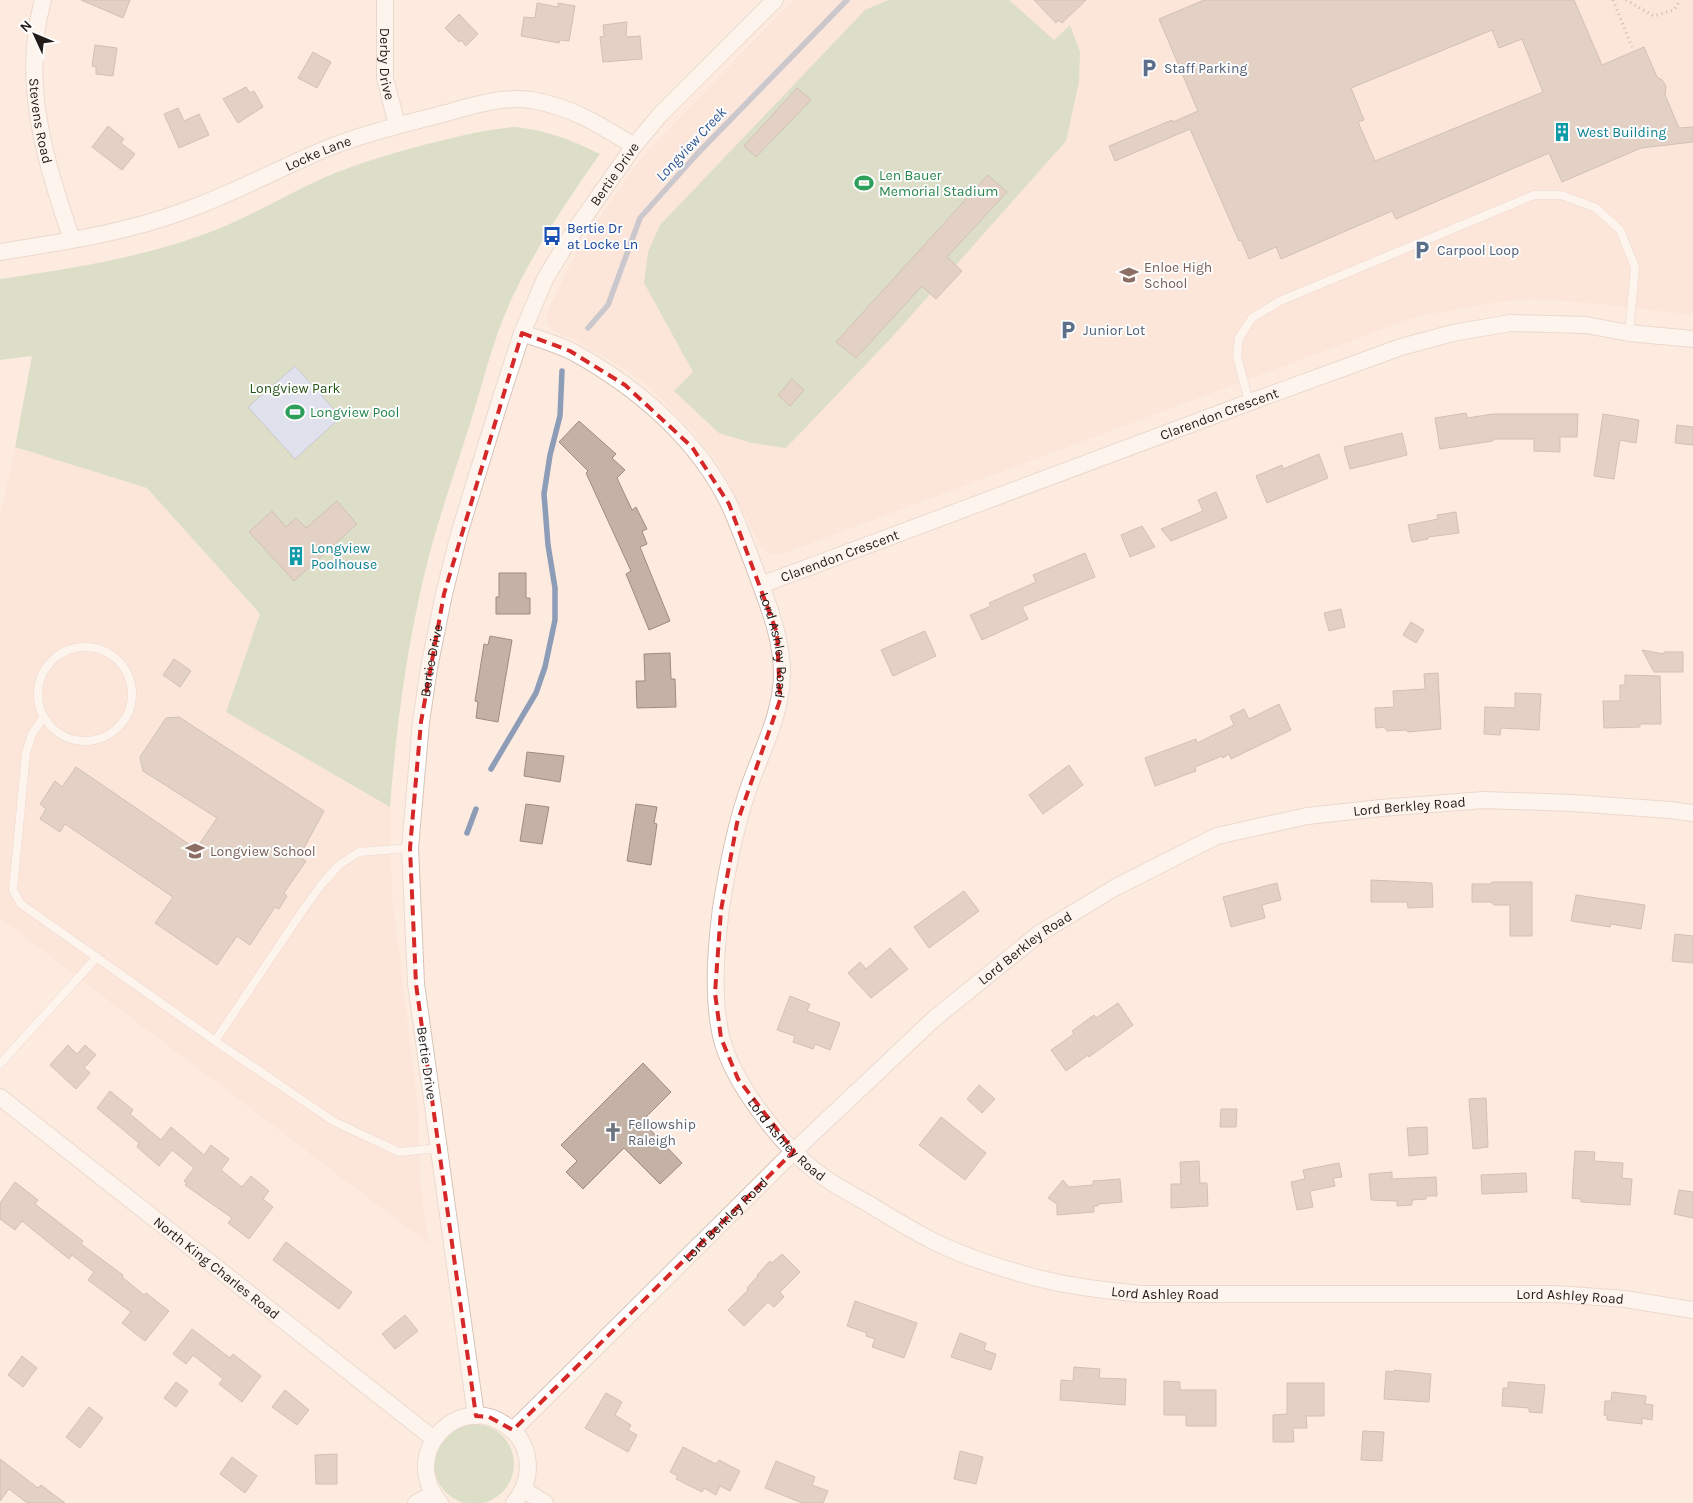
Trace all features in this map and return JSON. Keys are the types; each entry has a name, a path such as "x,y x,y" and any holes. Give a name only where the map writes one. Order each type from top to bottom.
{"street":[{"name":"Stevens Road","path":"43,0 39,14 34,70 37,115 54,188 72,240"},
{"name":"Derby Drive","path":"385,0 385,78 397,125"},
{"name":"Bertie Drive","path":"476,1416 416,984 410,848 421,722 429,668 444,594 459,534 522,333 549,272 582,219 634,146 659,116 775,0"},
{"name":"Locke Lane","path":"0,252 72,240 140,225 184,212 359,136 498,101 530,100 558,106 592,120 634,146"},
{"name":"Clarendon Crescent","path":"761,585 1250,402 1401,347 1453,332 1510,323 1586,324 1629,332 1693,339"},
{"name":"Lord Ashley Road","path":"522,333 570,351 602,369 626,385 672,425 692,447 708,469 729,504 761,585 777,633 781,652 780,700 771,730 755,768 735,832 721,910 716,993 721,1038 738,1079 765,1118 794,1150 822,1176 933,1241 974,1259 1017,1273 1054,1282 1105,1290 1142,1294 1444,1293 1591,1295 1658,1303 1693,1310"},
{"name":"Lord Berkley Road","path":"513,1430 794,1150 935,1018 1040,933 1116,886 1217,836 1307,816 1484,800 1572,803 1693,813"},
{"name":"North King Charles Road","path":"0,1097 434,1439"},
{"path":"416,1503 436,1498 427,1481 425,1466 428,1452 434,1439 445,1427 460,1419 476,1416 496,1420 513,1430 521,1440 529,1465 528,1478 519,1496 545,1503"}],"lane":[{"path":"1250,402 1237,356 1239,338 1252,318 1280,301 1534,195 1561,195 1596,208 1620,230 1636,267 1629,332"},
{"path":"79,646 94,647 109,652 121,662 129,676 132,691 130,707 124,721 112,732 98,740 82,742 67,738 54,730 43,718 38,703 37,688 42,673 51,660 64,651 79,646"},
{"path":"43,718 32,734 26,753 14,890 21,904 215,1041 333,1121 399,1152 439,1148"},
{"path":"215,1041 303,910 322,884 339,866 359,852 410,848"},
{"path":"0,1064 97,957"}],"path":[{"path":"1613,0 1632,47"},
{"path":"1626,0 1647,14 1654,16 1674,10 1680,0"}],"highlighted area":[{"path":"522,333 570,351 625,385 692,447 729,504 777,633 780,700 737,823 721,910 715,993 721,1038 738,1079 794,1151 513,1430 489,1417 476,1416 416,984 410,848 421,722 444,594"}],"shaded area":[{"name":"Enloe High School","path":"793,0 1693,0 1693,315 1600,304 1533,299 1499,302 1418,316 779,555 772,555 762,549 721,468 693,431 650,388 632,374 575,340 555,332 550,328 546,319 547,313 577,250 640,159"},
{"name":"Longview School","path":"15,447 147,488 260,615 226,712 390,807 392,895 418,1106 420,1181 429,1244 0,918 0,517"}],"green space":[{"name":"Len Bauer Memorial Stadium","path":"888,0 1009,0 1054,40 1070,25 1080,52 1079,82 1066,141 893,336 786,448 752,443 719,433 674,391 693,372 644,283 648,252 660,225 865,10"},
{"name":"Longview Park","path":"515,127 559,136 600,154 532,259 506,311 494,343 424,576 402,691 390,807 226,712 260,614 147,488 15,447 32,356 0,360 0,279 83,266 165,247 218,229 321,179 366,162 461,136"},
{"path":"474,1424 489,1427 502,1436 511,1449 514,1464 511,1479 502,1492 489,1501 474,1504 459,1501 446,1492 437,1479 434,1464 437,1449 446,1436 459,1427"}],"water":[{"name":"Longview Pool","path":"295,366 341,417 295,459 248,407"}],"building":[{"path":"81,0 130,0 123,18"},
{"path":"1034,0 1086,0 1062,23 1058,20 1056,23"},
{"name":"West Building","path":"1204,0 1574,0 1602,65 1644,47 1657,77 1666,86 1665,95 1679,128 1693,127 1693,142 1641,148 1562,182 1549,153 1396,219 1392,211 1281,259 1276,247 1249,259 1241,240 1239,241 1190,129 1115,161 1109,146 1198,111 1159,19","holes":["1492,30 1499,48 1522,39 1543,92 1375,161 1358,122 1364,120 1351,88"]},
{"path":"537,3 558,7 558,3 575,6 569,41 560,40 559,43 521,36 524,17 535,18"},
{"path":"459,14 478,34 466,46 461,40 459,42 445,28"},
{"path":"627,22 626,37 640,36 642,59 603,62 600,37 604,36 603,25"},
{"path":"95,45 117,48 113,76 96,74 96,67 92,66"},
{"path":"313,52 331,62 317,88 298,78"},
{"path":"246,87 250,93 254,91 263,107 238,123 223,99"},
{"path":"797,88 811,100 756,157 744,146"},
{"path":"178,108 184,121 199,114 209,135 179,148 164,114"},
{"path":"108,126 124,139 121,143 135,154 122,170 92,147"},
{"path":"988,175 1007,192 947,257 962,271 936,299 922,286 856,358 836,342"},
{"path":"792,379 804,390 790,406 778,395"},
{"path":"1466,413 1467,418 1493,414 1578,414 1577,437 1560,437 1560,452 1534,451 1534,439 1493,439 1493,441 1440,449 1435,418"},
{"path":"1603,414 1639,420 1636,443 1620,440 1614,479 1594,476"},
{"path":"579,421 616,454 612,458 625,470 617,478 632,510 636,507 647,529 642,531 647,544 640,547 670,621 649,630 626,574 631,571 586,473 588,471 559,442"},
{"path":"1677,425 1693,427 1693,445 1675,443"},
{"path":"1402,433 1407,455 1350,469 1344,447"},
{"path":"1319,454 1328,478 1267,503 1256,476 1282,465 1283,469"},
{"path":"1216,492 1227,518 1171,541 1161,529 1203,511 1198,500"},
{"name":"Longview Poolhouse","path":"337,501 357,524 294,581 249,532 272,511 286,527 296,518 306,528"},
{"path":"1456,512 1459,533 1428,537 1428,539 1412,542 1408,525 1438,519 1437,515"},
{"path":"1142,526 1155,547 1130,557 1121,535"},
{"path":"1085,553 1095,577 1022,607 1028,619 982,640 970,615 991,606 989,603 1036,582 1033,575"},
{"path":"499,573 526,573 526,598 530,598 530,614 496,614 496,597 499,597"},
{"path":"1341,609 1345,627 1329,631 1324,613"},
{"path":"1411,622 1424,630 1416,643 1403,635"},
{"path":"925,631 936,656 893,676 881,650"},
{"path":"490,636 512,640 498,722 476,718 478,702 475,701 484,644 488,645"},
{"path":"1642,650 1664,654 1664,652 1683,652 1683,672 1654,672"},
{"path":"670,653 671,679 675,679 676,707 637,708 636,681 645,681 644,654"},
{"path":"174,659 191,671 180,687 163,675"},
{"path":"1438,673 1441,729 1408,732 1406,730 1387,731 1384,727 1376,728 1375,708 1394,707 1393,691 1425,689 1424,674"},
{"path":"1625,675 1660,676 1661,724 1640,724 1640,727 1604,728 1603,701 1620,701 1620,685 1625,685"},
{"path":"1515,693 1541,694 1539,730 1501,728 1500,735 1484,734 1485,707 1515,708"},
{"path":"1279,704 1291,730 1231,759 1229,754 1223,758 1222,756 1195,767 1196,771 1155,786 1145,758 1196,739 1197,743 1234,725 1230,716 1244,709 1249,719"},
{"path":"179,717 324,811 299,857 306,861 284,893 287,896 279,909 275,907 250,945 237,936 217,965 155,923 173,897 65,824 60,832 40,819 46,809 40,804 55,781 62,787 76,767 196,849 217,818 143,771 140,757 166,718"},
{"path":"527,752 564,756 560,782 524,776"},
{"path":"1069,765 1083,785 1043,814 1029,795"},
{"path":"526,804 549,807 542,844 520,841"},
{"path":"636,804 657,807 654,823 657,824 651,865 627,861"},
{"path":"1371,880 1432,883 1433,907 1408,908 1407,902 1371,902"},
{"path":"1492,882 1532,882 1532,936 1510,936 1510,905 1472,902 1472,884 1491,884"},
{"path":"1277,883 1281,900 1262,905 1265,918 1231,927 1223,897"},
{"path":"964,891 979,911 929,948 914,927"},
{"path":"1576,895 1645,905 1641,929 1611,924 1610,927 1571,921"},
{"path":"1675,934 1693,936 1693,963 1672,961"},
{"path":"890,948 908,969 871,998 848,973 860,962 866,969"},
{"path":"790,996 810,1004 807,1011 840,1023 830,1050 815,1044 813,1049 793,1042 795,1036 777,1030"},
{"path":"1118,1003 1133,1025 1066,1071 1051,1050 1074,1034 1072,1031 1094,1015 1096,1018"},
{"path":"68,1045 77,1054 85,1045 96,1055 84,1068 90,1073 76,1089 50,1065"},
{"name":"Fellowship Raleigh","path":"643,1063 671,1092 642,1121 682,1163 660,1184 624,1148 583,1189 566,1172 577,1161 561,1145"},
{"path":"979,1085 995,1099 982,1113 967,1099"},
{"path":"110,1091 133,1110 130,1114 161,1140 171,1127 204,1155 211,1145 229,1159 221,1170 242,1187 251,1176 269,1191 263,1199 273,1207 249,1239 228,1223 232,1218 185,1185 187,1183 184,1181 194,1168 172,1150 159,1166 137,1147 139,1143 97,1108"},
{"path":"1486,1098 1488,1147 1473,1149 1469,1099"},
{"path":"1221,1109 1237,1109 1236,1127 1220,1127"},
{"path":"941,1117 986,1153 965,1180 919,1145"},
{"path":"1427,1127 1428,1154 1409,1156 1407,1128"},
{"path":"1575,1151 1595,1152 1594,1161 1623,1163 1622,1178 1632,1179 1630,1205 1581,1202 1581,1199 1572,1198"},
{"path":"1199,1161 1200,1183 1207,1183 1208,1206 1171,1208 1171,1184 1181,1184 1180,1162"},
{"path":"1339,1163 1342,1177 1333,1178 1335,1186 1310,1191 1313,1207 1297,1210 1291,1182 1305,1179 1303,1170"},
{"path":"1392,1172 1392,1179 1436,1177 1437,1196 1426,1196 1426,1199 1412,1200 1412,1205 1397,1206 1397,1201 1371,1200 1369,1174"},
{"path":"1526,1173 1527,1192 1482,1194 1481,1175"},
{"path":"1120,1179 1122,1202 1098,1204 1098,1206 1094,1206 1094,1212 1057,1215 1057,1204 1048,1198 1063,1180 1069,1187 1093,1185 1093,1181"},
{"path":"15,1182 38,1200 35,1204 83,1241 81,1244 123,1275 122,1277 144,1295 146,1293 169,1311 145,1341 122,1323 131,1312 88,1280 94,1272 72,1255 69,1259 22,1221 15,1230 0,1219 0,1203"},
{"path":"1679,1190 1693,1192 1693,1218 1674,1214"},
{"path":"286,1242 352,1292 339,1309 273,1260"},
{"path":"782,1254 800,1272 780,1292 784,1297 774,1307 768,1302 744,1326 728,1310 748,1290 747,1288 770,1261 772,1263"},
{"path":"855,1301 917,1323 904,1358 872,1347 875,1339 866,1336 867,1333 847,1326"},
{"path":"405,1315 418,1331 395,1349 382,1334"},
{"path":"192,1329 230,1358 233,1354 261,1376 242,1402 219,1384 223,1379 193,1355 186,1364 173,1354"},
{"path":"960,1333 986,1343 984,1350 996,1354 991,1370 951,1357"},
{"path":"22,1356 37,1368 23,1387 8,1375"},
{"path":"1074,1367 1100,1369 1099,1378 1126,1379 1125,1405 1060,1400 1061,1380 1073,1381"},
{"path":"1394,1370 1431,1374 1429,1402 1384,1399 1386,1371 1394,1372"},
{"path":"1164,1381 1180,1382 1180,1390 1216,1390 1216,1426 1186,1426 1186,1415 1164,1415"},
{"path":"176,1382 188,1391 176,1407 164,1398"},
{"path":"1508,1382 1545,1385 1542,1413 1529,1412 1529,1408 1502,1406 1503,1388 1508,1388"},
{"path":"1287,1383 1324,1383 1324,1416 1306,1416 1307,1428 1293,1428 1294,1442 1273,1442 1273,1415 1287,1414"},
{"path":"285,1390 309,1410 297,1425 272,1407"},
{"path":"1612,1392 1646,1396 1645,1404 1653,1405 1652,1420 1642,1418 1642,1424 1607,1420 1607,1416 1604,1415 1605,1401 1611,1401"},
{"path":"606,1393 622,1402 615,1415 631,1425 628,1430 637,1435 628,1452 585,1428"},
{"path":"89,1407 103,1418 80,1448 66,1437"},
{"path":"1363,1431 1384,1432 1382,1461 1361,1460"},
{"path":"683,1447 716,1464 719,1460 740,1471 730,1491 720,1486 716,1495 704,1488 702,1492 676,1479 678,1476 670,1472"},
{"path":"960,1451 983,1457 976,1484 954,1479"},
{"path":"337,1454 337,1484 316,1484 315,1455"},
{"path":"232,1457 257,1476 245,1493 220,1474"},
{"path":"0,1459 38,1488 41,1485 65,1503 27,1503 9,1489 0,1501"},
{"path":"776,1461 815,1477 812,1485 828,1491 823,1503 802,1503 765,1488"}],"waterway":[{"name":"Longview Creek","path":"588,328 608,305 640,218 698,153 847,0"},
{"path":"491,769 536,693 545,667 555,620 555,588 548,545 544,494 550,455 560,416 562,371"},
{"path":"467,833 476,809"}],"place":[{"name":"Staff Parking","path":"1149,68"},
{"name":"West Building","path":"1562,132"},
{"name":"Len Bauer Memorial Stadium","path":"864,183"},
{"name":"Bertie Dr at Locke Ln","path":"552,236"},
{"name":"Carpool Loop","path":"1422,250"},
{"name":"Enloe High School","path":"1129,275"},
{"name":"Junior Lot","path":"1068,330"},
{"name":"Longview Pool","path":"295,412"},
{"name":"Longview Poolhouse","path":"296,556"},
{"name":"Longview School","path":"195,851"},
{"name":"Fellowship Raleigh","path":"613,1132"}]}
